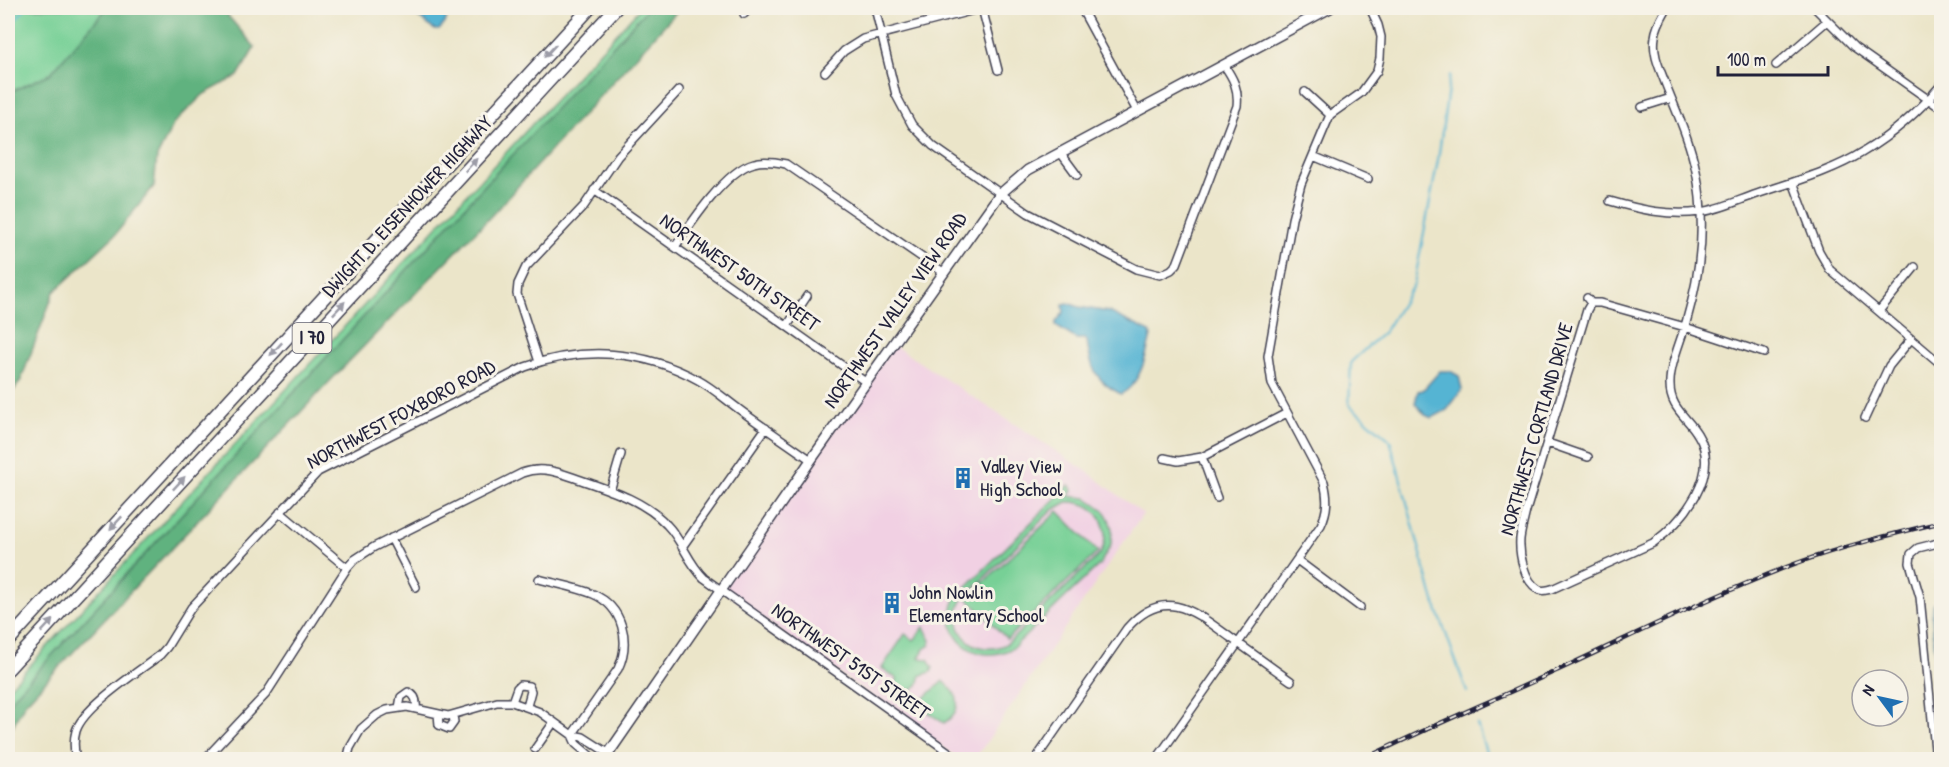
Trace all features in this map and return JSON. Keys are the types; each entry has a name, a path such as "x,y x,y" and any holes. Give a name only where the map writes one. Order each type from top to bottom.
{"highway":[{"name":"DWIGHT D. EISENHOWER HIGHWAY","path":"8,641 590,8"},
{"name":"DWIGHT D. EISENHOWER HIGHWAY","path":"8,669 616,8"}],"street":[{"path":"744,14 750,8"},
{"path":"875,8 896,95 912,125 933,146 999,195 1028,213 1136,269 1160,275 1178,264 1237,106 1236,86 1224,65"},
{"path":"825,72 853,44 880,34 982,8 999,70"},
{"path":"1081,8 1137,111"},
{"name":"NORTHWEST VALLEY VIEW ROAD","path":"606,756 811,460 999,195 1028,170 1330,8"},
{"path":"1156,759 1297,560 1325,516 1328,498 1324,482 1272,384 1268,356 1292,219 1312,156 1330,115 1361,93 1377,71 1381,37 1370,8"},
{"name":"NORTHWEST CORTLAND DRIVE","path":"1667,8 1656,32 1655,54 1691,150 1702,212 1700,262 1685,327 1673,368 1670,386 1676,408 1702,442 1705,466 1701,482 1688,510 1678,522 1653,543 1544,594 1536,589 1521,554 1520,540 1589,300 1685,327 1764,353"},
{"path":"1815,8 1865,55 1941,109"},
{"path":"1776,65 1827,21"},
{"path":"1610,201 1650,212 1669,214 1702,212 1793,182 1844,162 1879,142 1928,99 1941,84"},
{"path":"539,362 517,294 518,284 526,267 584,206 618,156 679,90"},
{"path":"1305,92 1330,115"},
{"path":"1642,107 1671,98"},
{"path":"1060,152 1077,175"},
{"path":"1312,156 1368,179"},
{"path":"675,247 700,210 741,169 754,163 771,162 786,164 944,272"},
{"path":"1793,182 1824,262 1838,277 1941,364"},
{"name":"NORTHWEST 50TH STREET","path":"594,190 867,383"},
{"path":"1879,311 1915,267"},
{"path":"787,326 807,296"},
{"path":"1865,418 1889,366 1911,339"},
{"name":"NORTHWEST FOXBORO ROAD","path":"76,759 74,740 76,730 86,713 160,655 191,608 318,472 525,367 539,362 593,353 657,362 700,381 811,460"},
{"path":"1164,458 1178,461 1202,457 1287,413"},
{"path":"682,547 766,428"},
{"path":"1548,443 1588,457"},
{"path":"610,490 621,454"},
{"path":"1202,457 1217,498"},
{"name":"NORTHWEST 51ST STREET","path":"204,759 266,694 347,568 362,555 391,538 531,470 555,471 610,490 641,505 669,526 699,572 960,759"},
{"path":"280,512 347,568"},
{"path":"391,538 416,587"},
{"path":"1936,759 1920,597 1910,563 1911,554 1918,548 1941,542"},
{"path":"1297,560 1359,607"},
{"path":"539,579 594,594 604,600 615,612 625,635 624,657 618,669 572,735"},
{"path":"1035,759 1127,628 1142,613 1161,606 1192,610 1291,681"},
{"path":"512,702 520,685 529,686 531,691 527,706"},
{"path":"399,708 401,697 408,692 415,697 416,709"},
{"path":"347,759 350,748 361,729 377,715 399,708 453,715 497,702 512,702 527,706 572,735 583,737 606,756"},
{"path":"438,714 439,725 449,729 454,722 453,715"},
{"path":"535,749 554,722"},
{"path":"572,735 576,744 595,759"}],"shaded area":[{"path":"893,345 1088,472 1143,514 975,759 960,759 722,590"}],"green space":[{"path":"8,8 107,8 50,74 8,93"},
{"path":"107,8 229,8 228,16 255,47 238,76 204,94 174,123 157,157 154,186 115,235 54,292 21,380 8,399 8,93 50,74"},
{"path":"640,8 648,8 8,703 8,689"},
{"path":"648,8 680,8 491,216 333,378 25,703 8,735 8,703"},
{"path":"1069,485 1073,490 1067,496 1087,498 1104,510 1109,519 1112,529 1111,545 1100,564 1013,648 999,653 986,654 964,645 956,636 952,624 951,611 956,597","holes":["1067,502 1078,503 1094,511 1104,526 1104,544 1100,554 1008,643 996,648 985,648 967,639 958,621 958,611 963,599 1051,511"]},
{"path":"1058,511 1098,552 1007,639 967,598"},
{"path":"924,627 931,640 930,645 924,649 919,658 928,659 933,668 931,672 921,675 918,685 911,690 911,699 903,701 894,691 897,679 882,668 905,634 914,640"},
{"path":"943,681 953,691 957,702 955,713 944,723 920,707 920,702"}],"water":[{"path":"406,8 450,8 445,23 439,30 435,30"},
{"path":"1068,303 1109,312 1150,332 1151,336 1142,368 1133,383 1121,394 1100,379 1096,373 1090,359 1087,341 1076,339 1056,326 1056,322 1064,312 1063,304"},
{"path":"1440,371 1450,371 1459,376 1462,390 1447,410 1432,418 1425,415 1415,403 1418,391 1423,390"},
{"path":"1939,598 1942,598 1941,723 1932,617 1933,605"}],"waterway":[{"path":"8,28 26,8"},
{"path":"1450,75 1438,160 1414,284 1385,331 1351,362 1349,405 1390,440 1432,595 1467,692"},
{"path":"1477,724 1486,752 1480,760"}],"railway":[{"path":"1362,760 1766,575 1833,551 1942,522"}],"place":[{"name":"Valley View High School","path":"963,478"},
{"name":"John Nowlin Elementary School","path":"892,603"}]}
